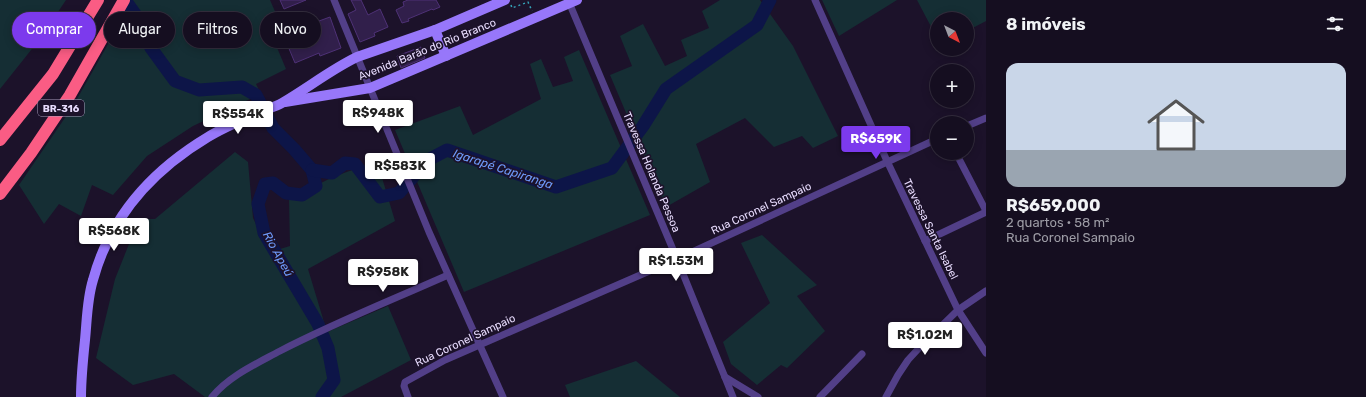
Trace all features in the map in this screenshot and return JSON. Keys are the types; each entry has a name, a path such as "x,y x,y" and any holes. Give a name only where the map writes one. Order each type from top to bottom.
{"highway":[{"name":"BR-316","path":"0,140 52,74 98,0"},
{"name":"BR-316","path":"0,194 31,153 70,95 124,0"}],"main road":[{"name":"Avenida Barão do Rio Branco","path":"277,105 370,88 535,18 571,1"},
{"name":"Avenida Barão do Rio Branco","path":"81,397 87,316 92,280 104,249 118,222 131,202 159,173 182,154 208,137 277,105 326,74 357,57 435,30 508,2"},
{"path":"435,30 446,56"}],"street":[{"path":"334,0 413,195 504,397"},
{"name":"Travessa Santa Isabel","path":"815,0 887,162 958,310 986,353"},
{"name":"Travessa Holanda Pessoa","path":"571,1 733,397"},
{"path":"974,123 986,118"},
{"name":"Rua Coronel Sampaio","path":"406,394 404,386 405,382 445,360 677,259 930,142"},
{"path":"925,241 986,212 960,160"},
{"path":"212,397 224,384 241,373 313,334 448,275"},
{"path":"886,397 908,360 958,310 986,291"},
{"path":"820,397 862,354"},
{"path":"725,377 758,397"}],"path":[{"path":"508,2 512,8 528,2 535,18"}],"green space":[{"path":"0,0 66,0 58,12 12,12 12,48 33,48 0,89"},
{"path":"133,0 270,0 275,12 260,12 260,48 277,48 286,69 256,84 261,94 193,126 147,156 113,195 92,185 81,216 59,204 44,224 19,185 73,106 106,48 175,48 175,12 126,12"},
{"path":"720,0 760,0 793,46 838,136 813,148 802,136 774,147 745,118 696,144 710,182 666,207 610,75 632,66 620,36 643,24 665,66 687,56 681,40 709,28 702,11"},
{"path":"822,0 897,0 839,36"},
{"path":"917,0 986,0 986,21 974,27 974,12 930,12 930,25"},
{"path":"579,50 650,215 464,292 395,130 460,106 473,135 541,99 530,64 541,59 553,87 573,81 564,57"},
{"path":"235,152 248,162 253,218 270,252 290,246 289,199 333,177 377,161 395,221 308,269 327,332 388,306 411,360 341,397 205,397 174,374 133,385 96,358 115,279 139,219 155,219"},
{"path":"762,235 817,285 797,296 825,331 787,368 781,365 757,385 731,364 723,342 770,303 741,243"},
{"path":"636,361 680,397 570,397 565,385"}],"building":[{"path":"280,0 306,0 284,9"},
{"path":"351,0 361,0 368,15 380,9 388,27 374,33 375,36 360,42 348,14 356,10"},
{"path":"408,0 436,0 440,7 408,19 409,21 402,23 396,10 404,6 403,2"},
{"path":"330,17 341,48 320,56 319,53 295,63 289,48 321,48 321,20"},
{"path":"421,47 425,58 401,68 397,56"}],"waterway":[{"name":"Rio Apeú","path":"125,0 135,14 151,48 175,81 199,90 242,87 256,95 273,128 312,170 316,186 302,195 286,193 273,183 265,184 258,204 264,233 318,324 328,348 334,380 322,397"},
{"name":"Igarapé Capiranga","path":"312,170 332,173 345,163 355,164 380,197 399,193 428,160 447,150 556,187 612,168 643,126 666,89 757,25 770,0"}]}
